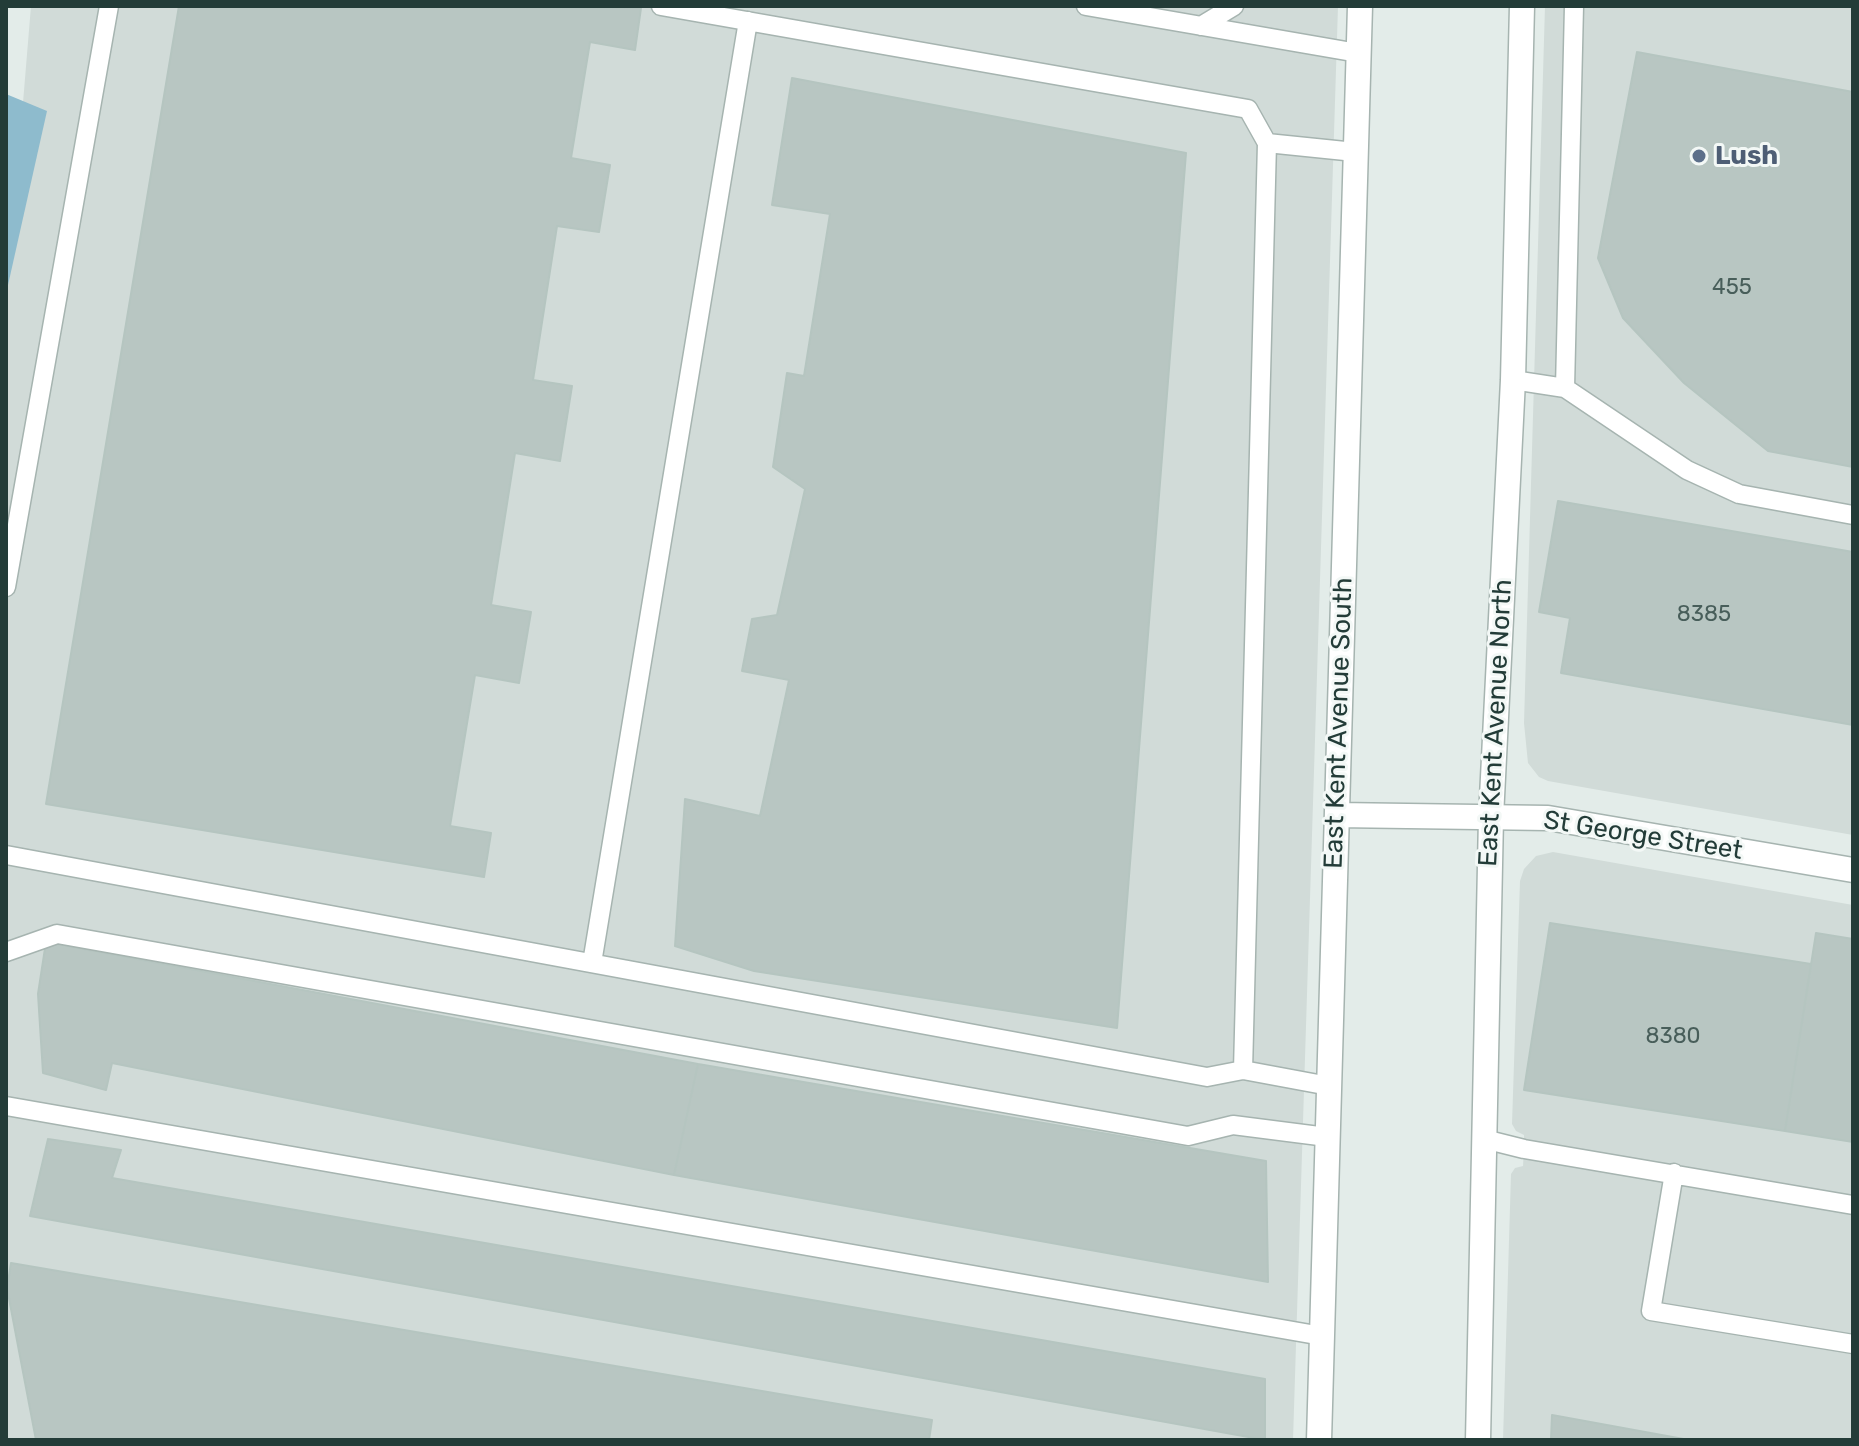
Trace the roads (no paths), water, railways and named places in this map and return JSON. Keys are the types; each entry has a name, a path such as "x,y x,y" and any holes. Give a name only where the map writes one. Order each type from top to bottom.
{"street":[{"name":"East Kent Avenue South","path":"1319,1440 1360,6"},
{"name":"East Kent Avenue North","path":"1478,1440 1491,817 1513,380 1522,6"},
{"name":"St George Street","path":"1337,815 1548,818 1853,870"}],"lane":[{"path":"6,587 109,6"},
{"path":"661,6 1248,109 1267,143 1243,1070"},
{"path":"1086,6 1358,53"},
{"path":"1201,26 1234,6"},
{"path":"1565,388 1574,6"},
{"path":"592,963 748,21"},
{"path":"1267,143 1355,152"},
{"path":"1513,380 1565,388 1687,470 1739,494 1853,515"},
{"path":"6,855 1207,1077 1243,1070 1329,1086"},
{"path":"6,952 57,934 1188,1136 1233,1125 1327,1137"},
{"path":"6,1106 1322,1336"},
{"path":"1484,1139 1524,1149 1853,1205"},
{"path":"1674,1173 1651,1311 1853,1344"}],"water":[{"path":"6,94 47,111 6,294"}],"place":[{"name":"Lush","path":"1699,156"}]}
